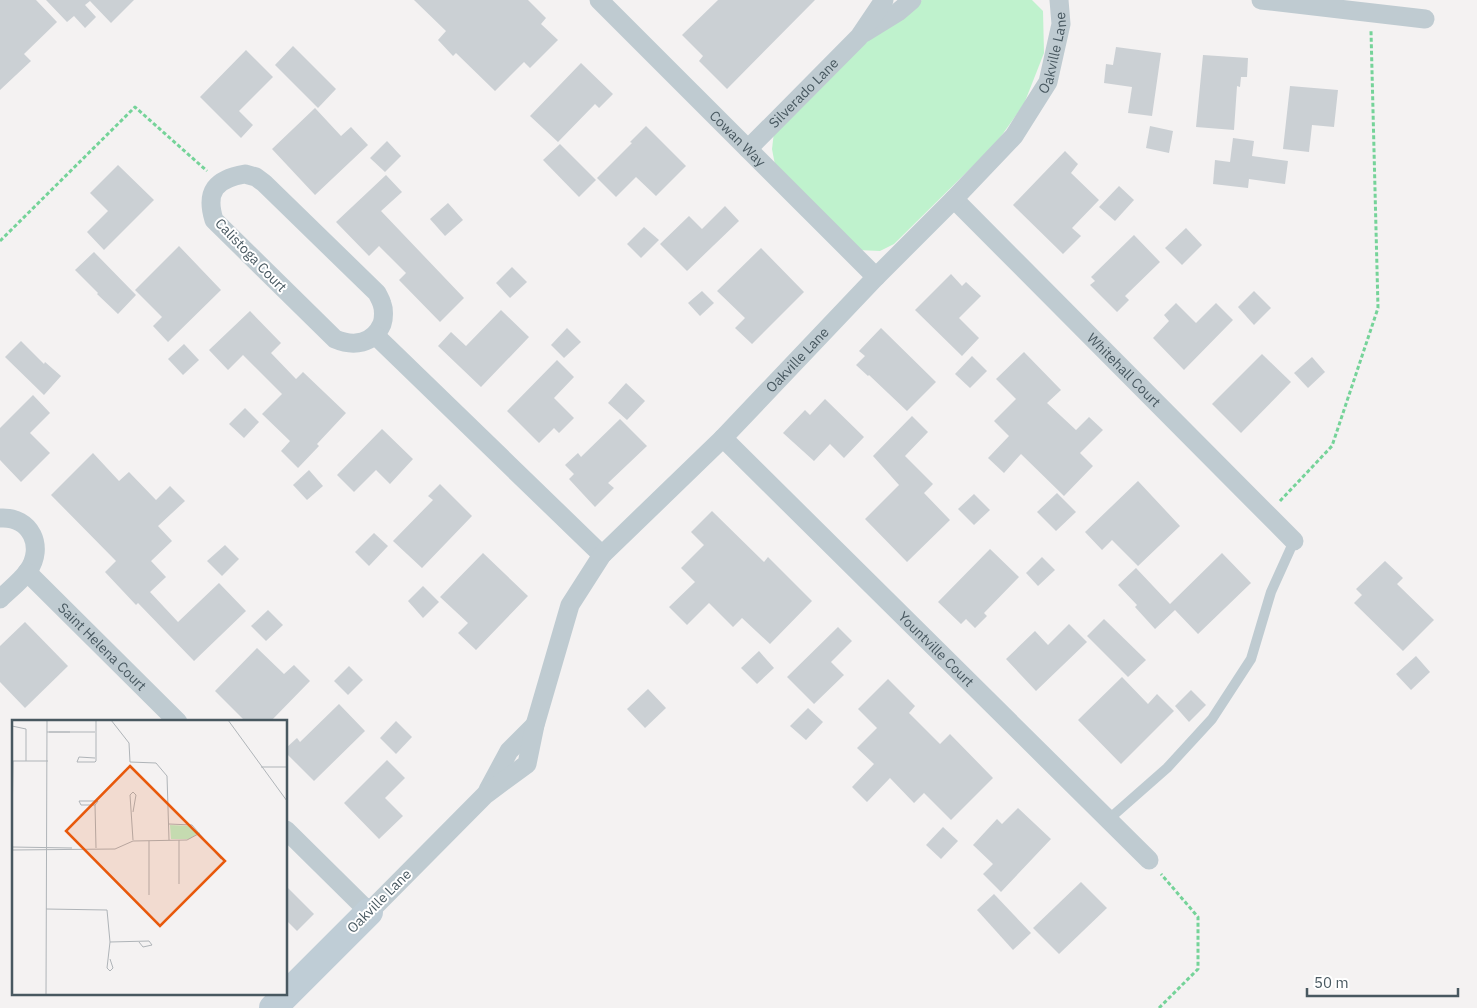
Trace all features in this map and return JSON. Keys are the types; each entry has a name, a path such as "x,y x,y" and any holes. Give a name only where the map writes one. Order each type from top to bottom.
{"street":[{"name":"Cowan Way","path":"599,0 876,277"},
{"name":"Silverado Lane","path":"748,149 859,37 884,0"},
{"name":"Silverado Lane","path":"859,37 898,12 912,0"},
{"name":"Oakville Lane","path":"288,993 485,795 527,764 535,725 570,605 602,555 724,438 876,277 1014,136 1048,82 1061,24 1060,0"},
{"path":"1261,0 1425,19"},
{"path":"220,183 230,177 244,174 256,177 285,203 377,293 383,305 383,320 375,335 602,555"},
{"name":"Calistoga Court","path":"220,183 212,193 210,206 214,220 227,234 335,339 345,343 358,344 369,340 375,335"},
{"name":"Whitehall Court","path":"954,199 1294,541"},
{"name":"Yountville Court","path":"724,438 1149,860"},
{"path":"0,518 9,517 22,522 29,529 35,542 35,555 27,572 0,599"},
{"name":"Saint Helena Court","path":"27,572 176,720"},
{"path":"288,832 369,912"},
{"name":"Oakville Lane","path":"273,1008 285,996"}],"lane":[{"path":"1109,819 1167,768 1212,719 1251,659 1271,592 1294,541"}],"path":[{"path":"1267,514 1332,446 1378,308 1370,13"},
{"path":"0,240 135,107 220,183"},
{"path":"1149,860 1198,917 1198,969 1159,1008"}],"green space":[{"path":"922,0 1032,0 1043,11 1044,53 1024,104 997,142 894,244 880,251 858,250 776,170 772,149 774,132 866,42"}],"building":[{"path":"0,0 36,0 57,22 24,54 31,61 0,90"},
{"path":"46,0 134,0 111,23 90,1 85,5 96,17 85,28 74,16 67,22"},
{"path":"414,0 528,0 546,18 541,24 558,40 530,68 524,62 495,91 456,53 453,56 438,40 446,31"},
{"path":"718,0 815,0 727,89 699,61 703,56 682,35"},
{"path":"293,46 336,89 318,108 275,65"},
{"path":"1116,47 1161,53 1152,116 1128,113 1132,87 1104,83 1106,64 1113,65"},
{"path":"246,50 273,77 239,111 253,125 241,138 200,97"},
{"path":"1203,55 1248,58 1247,77 1241,77 1240,87 1237,86 1234,130 1196,127"},
{"path":"581,63 613,94 599,108 595,104 558,142 530,116"},
{"path":"1290,86 1338,90 1334,127 1312,125 1309,152 1283,149"},
{"path":"315,108 341,136 351,127 368,145 315,195 272,149"},
{"path":"646,126 686,166 656,196 636,177 616,197 597,178"},
{"path":"1150,126 1173,131 1169,153 1146,148"},
{"path":"1233,138 1254,141 1252,156 1288,161 1285,184 1249,179 1248,188 1213,184 1215,160 1230,162"},
{"path":"387,141 401,156 385,172 370,158"},
{"path":"560,144 596,180 579,197 543,160"},
{"path":"1065,151 1078,164 1071,173 1099,200 1072,228 1081,236 1063,254 1013,205"},
{"path":"118,165 154,200 104,250 87,232 108,211 90,193"},
{"path":"386,175 402,192 381,211 464,298 440,322 399,280 406,273 379,246 369,256 336,222"},
{"path":"1119,186 1134,200 1115,221 1099,207"},
{"path":"448,203 463,220 445,236 430,219"},
{"path":"725,206 739,221 687,271 660,244 689,216 702,229"},
{"path":"644,227 659,240 641,258 627,244"},
{"path":"1186,228 1202,245 1182,265 1165,248"},
{"path":"1134,235 1160,262 1125,296 1129,300 1117,312 1090,285 1095,281 1091,277"},
{"path":"179,246 221,290 168,342 153,326 162,317 135,290"},
{"path":"761,248 804,292 752,344 735,328 745,318 717,291"},
{"path":"94,252 136,295 118,314 75,270"},
{"path":"512,267 527,282 510,298 496,283"},
{"path":"951,274 962,286 966,282 981,296 959,318 979,338 962,356 915,310"},
{"path":"702,291 714,303 700,316 688,303"},
{"path":"1254,291 1271,308 1254,325 1238,307"},
{"path":"1176,303 1196,323 1216,303 1233,320 1184,370 1153,338 1169,321 1164,315"},
{"path":"501,310 529,337 481,387 438,346 451,332 466,346"},
{"path":"250,311 281,343 271,353 296,379 303,372 346,413 298,468 281,451 290,441 262,414 282,394 243,355 228,370 209,350"},
{"path":"567,328 581,342 564,358 551,345"},
{"path":"881,328 936,382 907,411 856,365 865,356 859,351"},
{"path":"21,341 44,364 45,362 61,376 44,395 5,357"},
{"path":"184,344 199,360 183,375 168,359"},
{"path":"1024,352 1061,390 1047,403 1076,430 1089,417 1103,430 1080,453 1093,466 1064,496 1021,454 1004,473 988,458 1009,436 994,421 1016,399 996,379"},
{"path":"1262,354 1291,382 1241,433 1212,404"},
{"path":"972,356 987,371 970,388 955,374"},
{"path":"1312,357 1325,372 1308,388 1294,373"},
{"path":"557,360 574,377 554,398 574,418 559,433 554,428 539,443 507,411"},
{"path":"626,383 645,401 627,420 608,403"},
{"path":"33,395 50,413 30,433 50,453 21,482 0,460 0,428"},
{"path":"825,399 864,437 844,458 830,444 814,461 783,433 805,410 810,415"},
{"path":"245,408 259,422 244,438 229,424"},
{"path":"912,416 928,432 905,456 933,484 924,493 950,520 907,562 865,519 899,485 873,456"},
{"path":"620,419 647,446 608,483 614,488 595,507 569,479 574,474 565,465 578,453 581,457"},
{"path":"382,429 413,459 390,484 376,470 354,492 337,475"},
{"path":"93,453 119,481 129,472 156,500 170,486 185,501 158,526 172,541 151,561 166,577 150,592 178,622 219,583 246,611 194,661 105,572 116,561 51,495"},
{"path":"309,470 323,486 307,500 293,485"},
{"path":"1138,481 1180,526 1138,566 1112,540 1102,550 1085,532"},
{"path":"440,484 472,516 422,568 393,541 433,500 428,496"},
{"path":"1057,493 1076,512 1056,531 1037,512"},
{"path":"974,494 990,510 974,525 958,509"},
{"path":"712,511 764,562 768,557 812,601 770,644 742,618 733,627 709,603 687,625 669,607 695,582 681,568 704,545 691,532"},
{"path":"374,533 388,546 369,566 355,552"},
{"path":"225,545 239,559 222,576 207,561"},
{"path":"990,549 1019,577 984,613 987,616 975,628 966,619 961,624 938,602"},
{"path":"483,553 528,596 476,650 458,633 468,623 440,597"},
{"path":"1222,553 1251,583 1198,634 1175,610 1155,629 1135,607 1137,605 1118,585 1136,568 1170,604"},
{"path":"1042,557 1055,570 1038,586 1026,573"},
{"path":"1385,561 1403,578 1397,584 1434,620 1403,651 1354,603 1362,595 1356,589"},
{"path":"423,586 439,602 423,618 408,601"},
{"path":"268,610 283,625 266,641 251,626"},
{"path":"1104,619 1146,660 1128,677 1087,636"},
{"path":"25,622 68,666 25,708 0,682 0,646"},
{"path":"1069,624 1087,642 1036,691 1006,659 1035,631 1048,645"},
{"path":"838,627 852,641 831,662 844,675 814,704 787,677"},
{"path":"257,648 284,674 294,665 310,681 272,720 244,720 215,691"},
{"path":"759,651 774,668 757,684 741,668"},
{"path":"1416,656 1430,672 1411,690 1396,674"},
{"path":"349,666 363,680 348,695 334,681"},
{"path":"1122,677 1148,704 1157,694 1174,711 1121,764 1078,720"},
{"path":"888,679 915,706 909,713 940,744 950,734 993,778 951,820 924,793 914,803 890,778 867,802 852,787 874,764 857,748 877,728 858,709"},
{"path":"648,689 666,708 645,728 627,709"},
{"path":"1191,690 1206,705 1189,722 1175,706"},
{"path":"339,704 365,731 314,781 288,755 288,746 297,738 300,742"},
{"path":"808,708 823,722 806,740 790,726"},
{"path":"396,721 412,737 396,754 380,738"},
{"path":"387,760 405,778 385,798 403,816 379,839 344,803"},
{"path":"1018,808 1051,839 1001,892 983,874 993,864 973,845 997,819 1002,824"},
{"path":"943,827 958,841 941,859 926,845"},
{"path":"1081,882 1107,908 1059,954 1033,928"},
{"path":"288,888 314,914 297,931 288,922"},
{"path":"994,894 1031,933 1013,950 977,910"}]}
